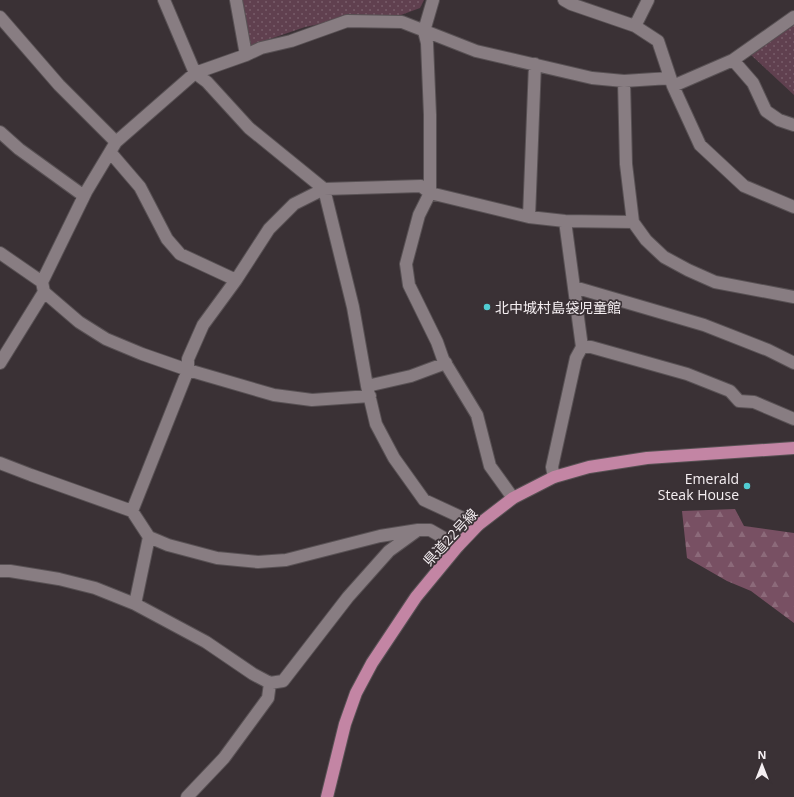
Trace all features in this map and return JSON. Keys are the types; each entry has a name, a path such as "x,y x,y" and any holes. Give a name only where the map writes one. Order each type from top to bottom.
{"main road":[{"name":"県道22号線","path":"327,797 345,724 356,693 372,663 416,597 458,546 478,525 513,498 554,477 589,467 647,458 794,448"}],"street":[{"path":"164,0 195,73 207,82 249,128 324,189 353,307 376,424 394,458 424,500 478,525"},
{"path":"236,0 246,55"},
{"path":"433,0 424,31 430,107 430,193 419,215 406,264 408,286 437,342 446,363 477,415 490,466 513,498"},
{"path":"564,0 571,4 635,26 658,41 671,82 700,145 744,186 794,207"},
{"path":"635,26 648,0"},
{"path":"0,17 113,147 140,187 167,239 180,254 236,280"},
{"path":"0,363 43,287 84,196 113,147 195,73 246,55 261,48 347,22 402,22 476,51 592,78 624,81 671,82 733,60 794,17"},
{"path":"733,60 753,83 766,111 779,120 794,125"},
{"path":"529,217 535,64"},
{"path":"624,81 626,164 633,222 646,240 664,257 715,282 794,296"},
{"path":"0,132 19,149 84,196"},
{"path":"132,510 188,370 188,359 203,325 236,280 269,229 294,204 324,189 421,186 430,193 529,217 565,221 633,222"},
{"path":"554,477 552,468 576,358 582,347 565,221"},
{"path":"0,253 43,287 79,322 106,339 142,354 188,370 274,395 312,400 369,391 446,363"},
{"path":"574,287 704,325 768,350 794,362"},
{"path":"582,347 591,347 687,374 730,392 739,401 754,402 794,419"},
{"path":"0,463 31,476 132,510 149,537 168,545 217,558 258,562 286,560 380,536 418,530 430,530 458,546"},
{"path":"0,571 10,571 59,579 95,588 135,604 206,642 253,674 270,683 283,680 348,596 388,551 418,530"},
{"path":"135,604 149,537"},
{"path":"187,797 224,758 268,698 270,683"}],"green space":[{"path":"735,509 744,526 794,533 794,623 751,591 727,581 687,558 682,511"}],"shaded area":[{"path":"240,0 424,0 420,8 401,15 349,18 305,27 250,46"},
{"path":"794,24 794,95 751,55"}],"place":[{"name":"北中城村島袋児童館","path":"487,307"},
{"name":"Emerald Steak House","path":"747,486"}]}
